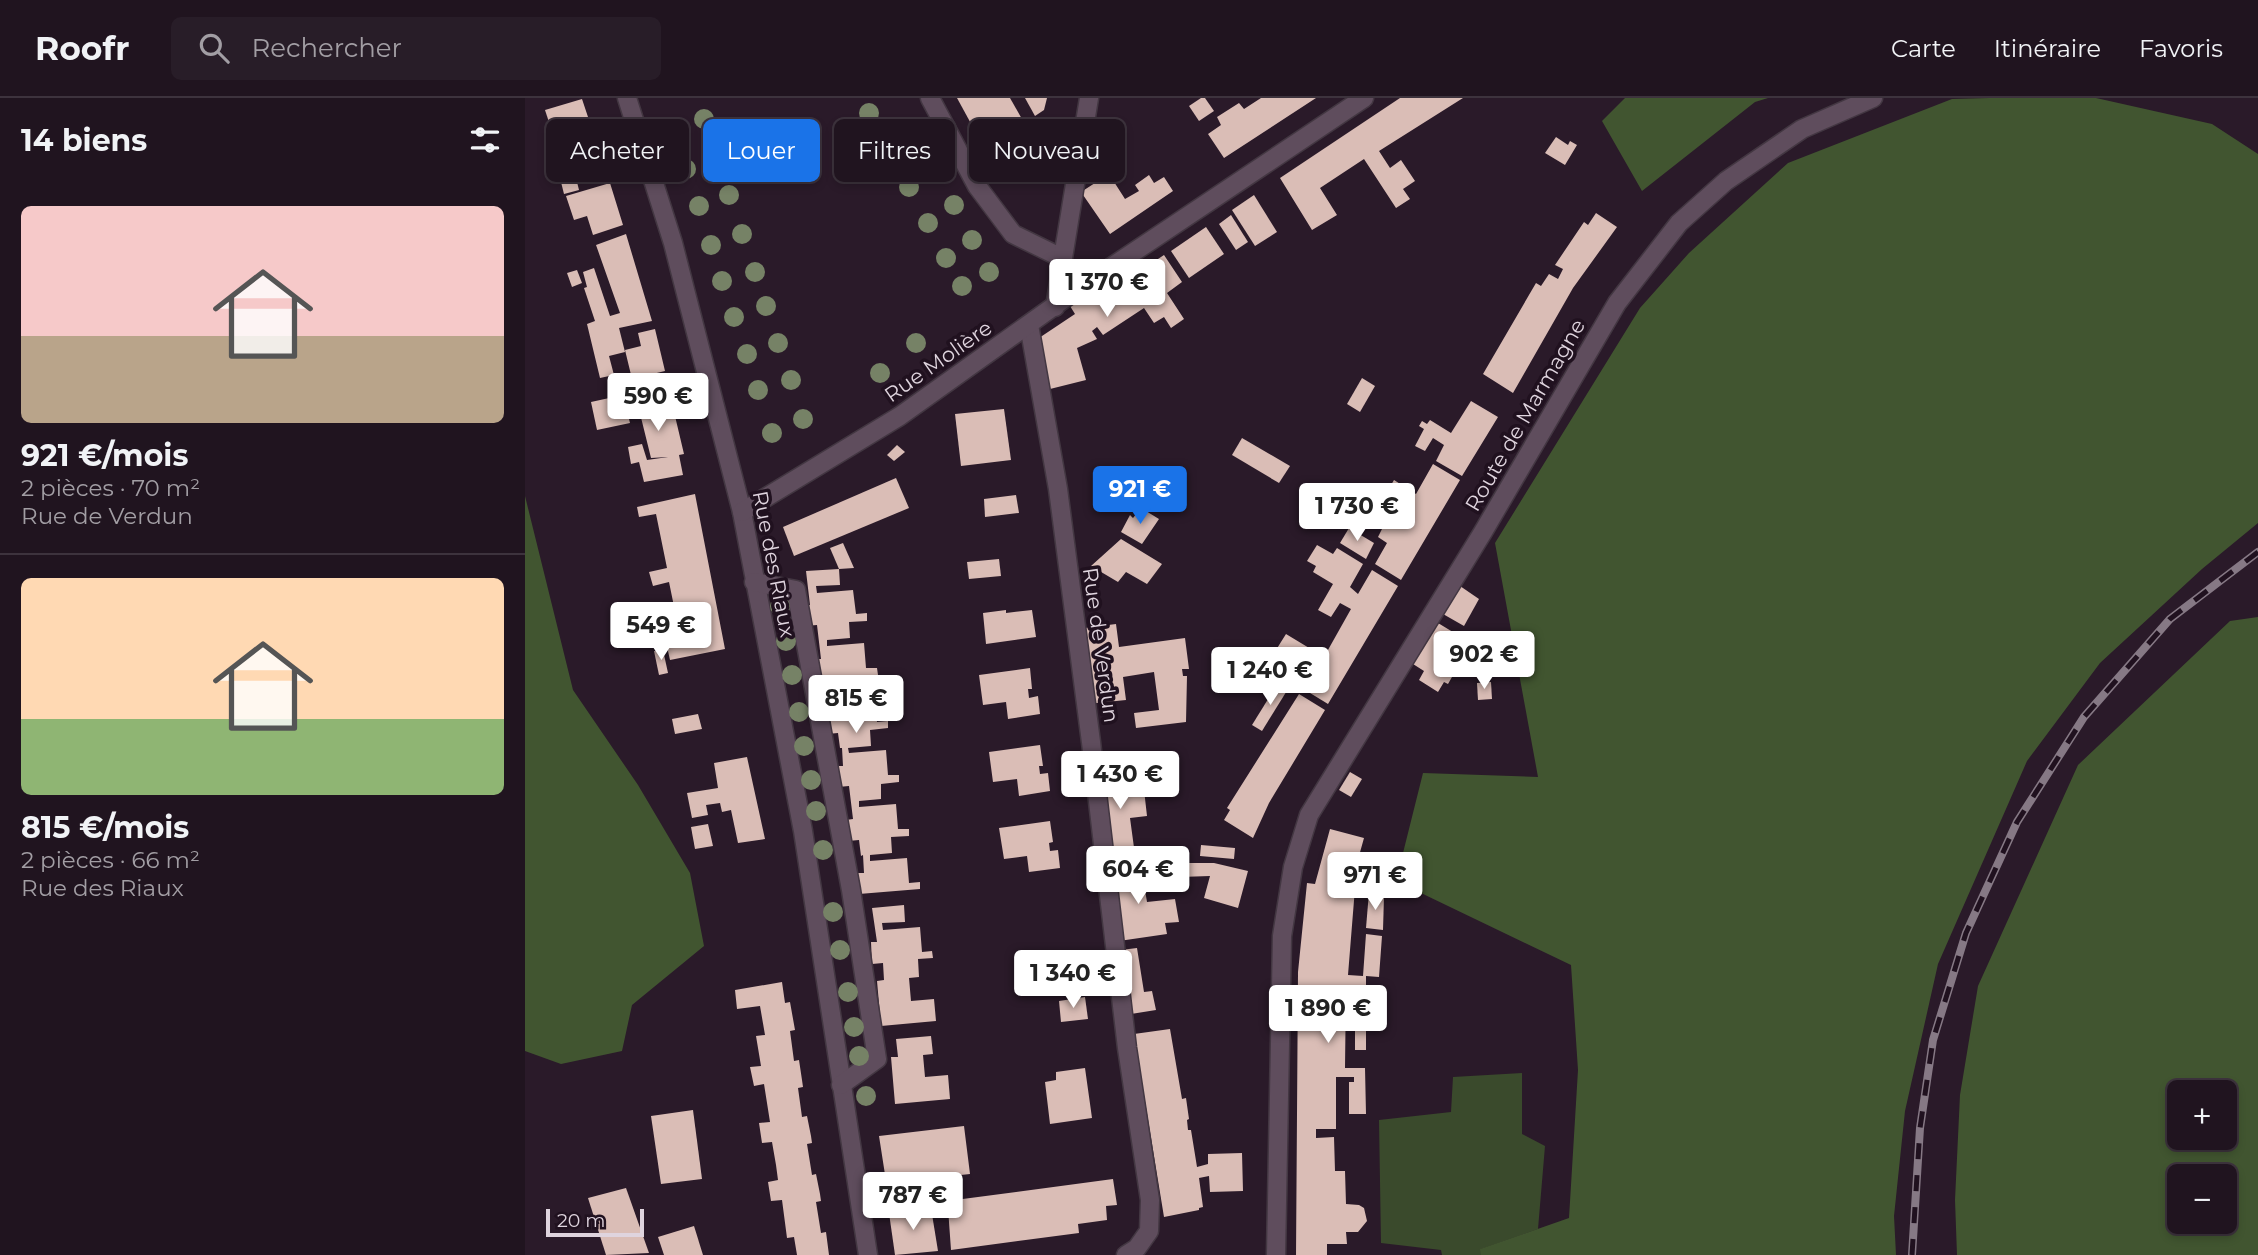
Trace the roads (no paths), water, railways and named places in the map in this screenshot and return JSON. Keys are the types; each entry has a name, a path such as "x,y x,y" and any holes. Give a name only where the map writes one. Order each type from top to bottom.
{"street":[{"name":"Rue des Riaux","path":"627,98 673,243 742,512 803,831 868,1255"},
{"path":"930,98 977,186 1013,234 1062,258"},
{"path":"1055,307 1089,98"},
{"name":"Rue Molière","path":"742,512 900,416 1029,324 1364,98"},
{"name":"Route de Marmagne","path":"1276,1255 1282,936 1293,867 1309,815 1483,532 1616,303 1679,223 1725,181 1802,129 1873,98"},
{"name":"Rue de Verdun","path":"1029,324 1058,489 1128,1048 1150,1200 1149,1231 1134,1253"},
{"path":"754,582 796,590 851,890 877,1059 841,1085"}],"railway":[{"path":"1912,1255 1920,1128 1933,1040 1966,933 2017,822 2084,717 2170,619 2258,552"}]}
